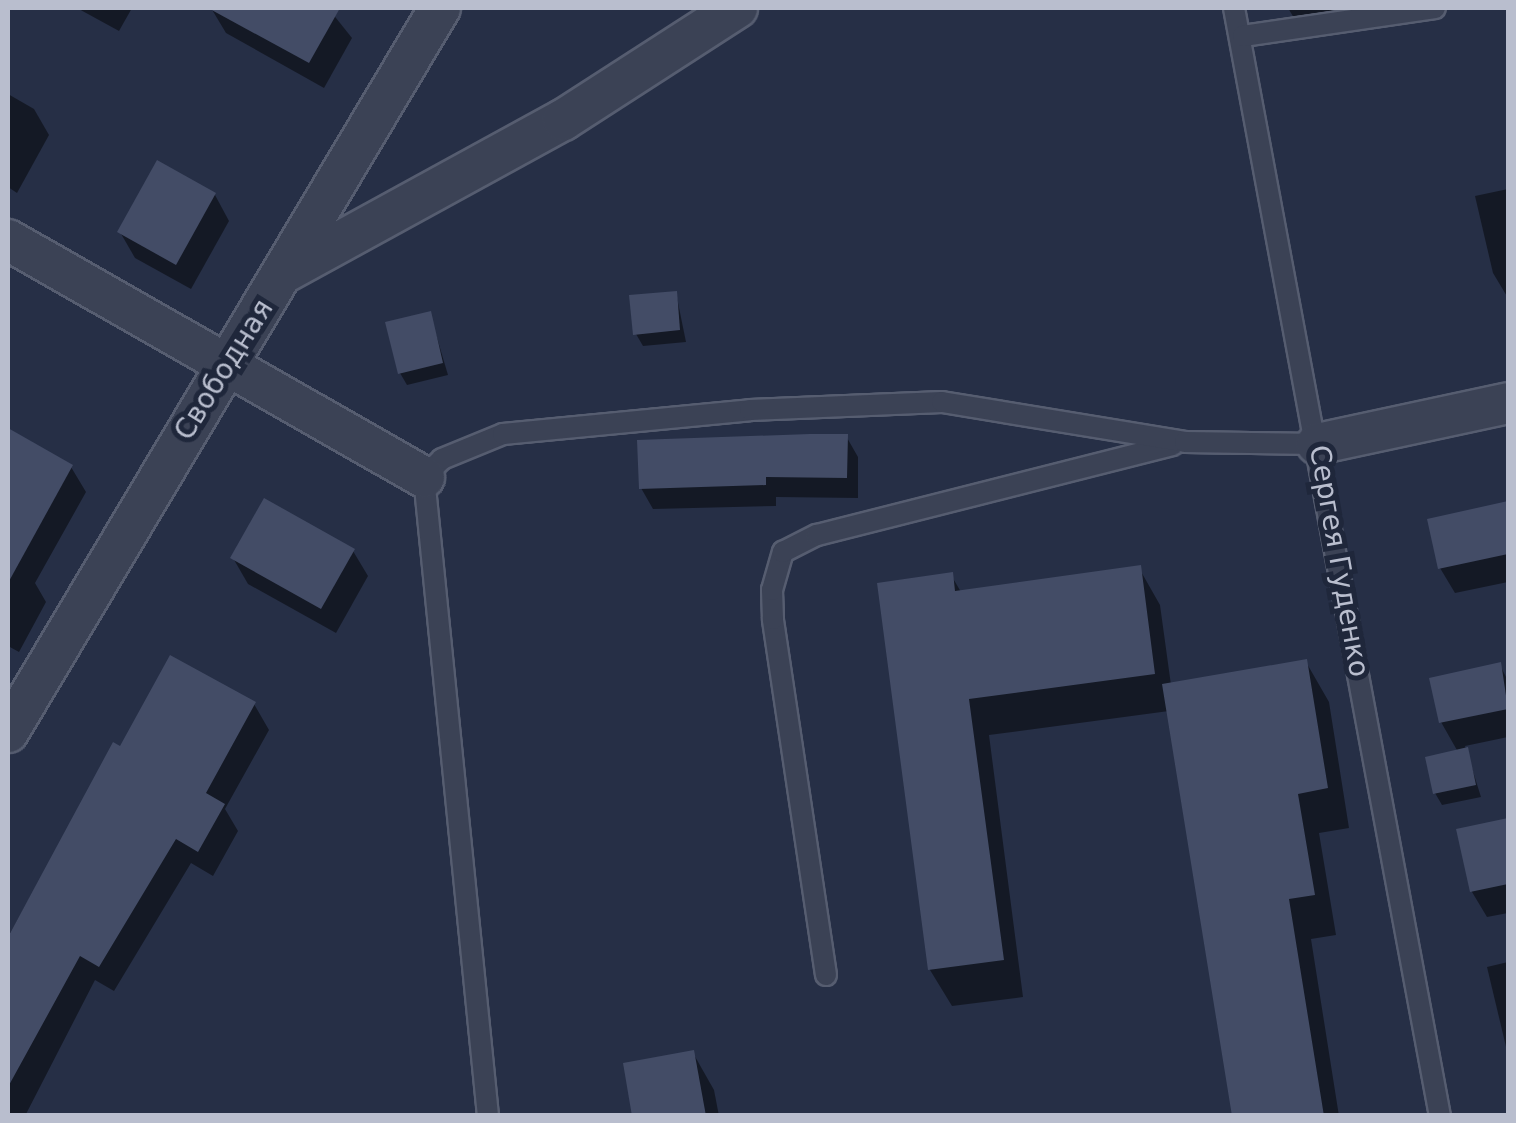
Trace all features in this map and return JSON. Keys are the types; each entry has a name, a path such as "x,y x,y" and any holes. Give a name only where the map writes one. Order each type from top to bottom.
{"street":[{"name":"Свободная","path":"8,732 440,8"},
{"path":"284,272 563,120 736,8"},
{"path":"8,240 424,477"},
{"path":"1317,444 1508,403"}],"lane":[{"name":"Сергея Гуденко","path":"1234,8 1243,36 1440,1116"},
{"path":"1243,36 1435,8"},
{"path":"488,1116 424,477 464,446 503,434 750,410 942,402 1185,442 1317,444"},
{"path":"826,975 773,619 772,590 784,552 818,535 1185,442"}],"building":[{"path":"208,8 340,8 309,63"},
{"path":"157,160 216,193 176,265 117,232"},
{"path":"677,291 680,330 633,335 629,295"},
{"path":"431,311 443,363 398,374 385,322"},
{"path":"8,428 73,465 8,583"},
{"path":"848,434 847,478 766,477 766,485 639,489 637,440"},
{"path":"264,498 355,549 321,609 230,558"},
{"path":"1508,501 1508,554 1438,569 1427,519"},
{"path":"1141,565 1155,674 969,699 1004,960 928,970 877,583 953,572 955,591"},
{"path":"170,655 256,702 206,793 225,804 198,852 176,839 99,967 80,956 8,1087 8,937 113,742 120,746"},
{"path":"1307,659 1328,788 1298,794 1315,895 1289,899 1324,1116 1232,1116 1162,684"},
{"path":"1501,662 1508,709 1439,723 1429,678"},
{"path":"1468,747 1476,785 1433,794 1425,757"},
{"path":"1508,818 1508,884 1470,892 1456,829"},
{"path":"694,1050 706,1116 632,1116 623,1063"}]}
